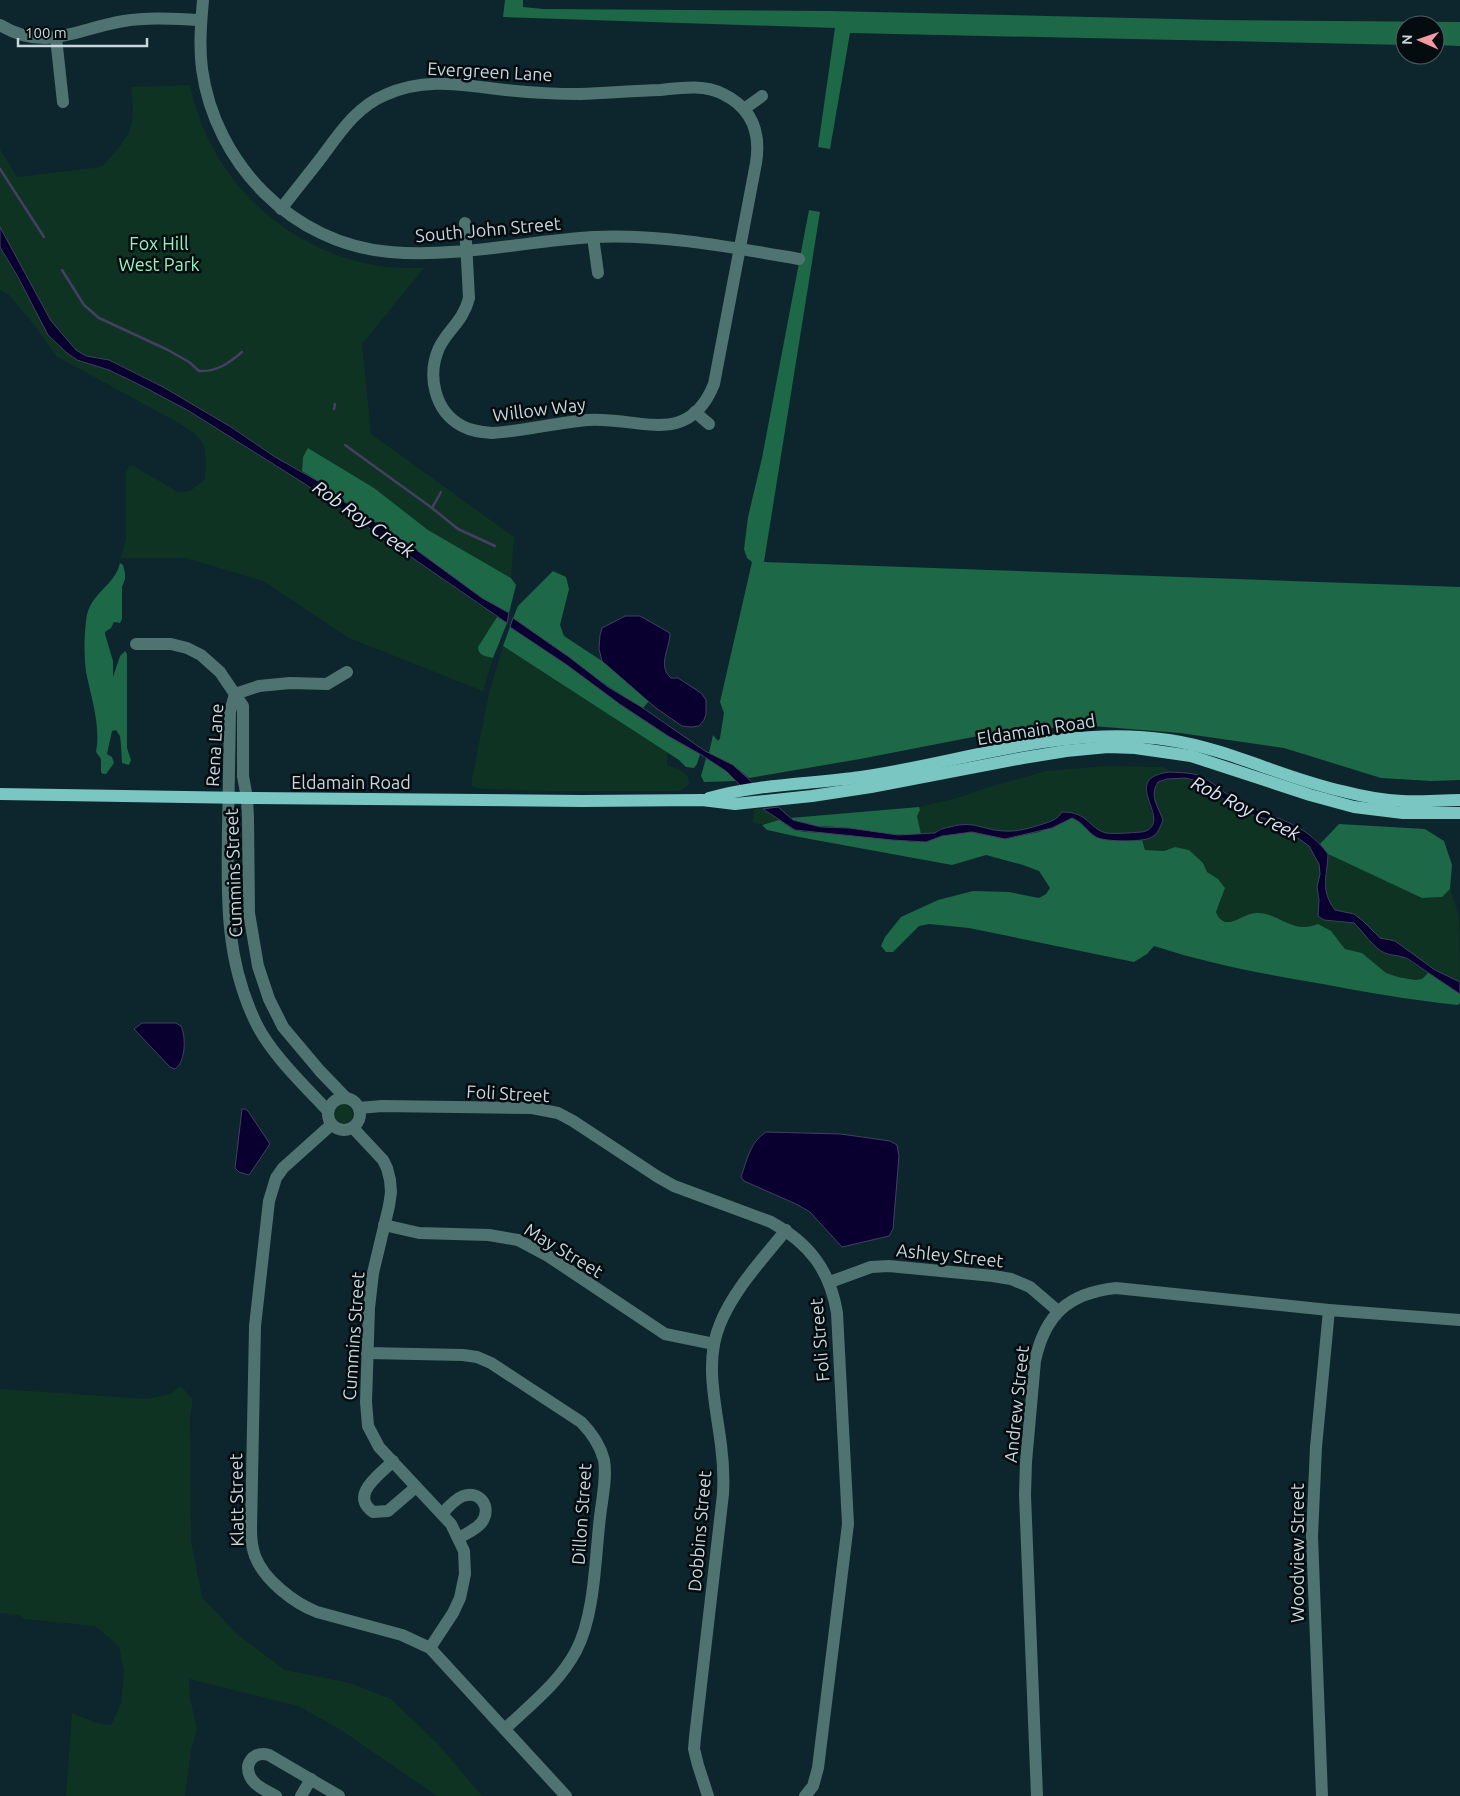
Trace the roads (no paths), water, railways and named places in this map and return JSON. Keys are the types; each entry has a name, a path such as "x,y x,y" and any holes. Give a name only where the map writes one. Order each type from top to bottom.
{"main road":[{"name":"Eldamain Road","path":"702,800 734,791 863,777 1051,740 1095,736 1137,736 1170,740 1214,750 1342,792 1401,801 1460,800"},
{"name":"Eldamain Road","path":"0,794 229,798 582,801 702,800 735,804 812,796 915,780 1066,751 1108,747 1136,748 1191,756 1310,795 1354,807 1403,813 1460,813"}],"street":[{"name":"South John Street","path":"203,0 200,43 202,69 214,116 223,137 245,172 269,199 281,209 318,232 363,248 377,251 410,253 594,238 637,237 739,248 799,259"},
{"path":"0,25 22,35 56,38 121,21 136,19 160,17 201,20"},
{"path":"56,38 63,102"},
{"name":"Evergreen Lane","path":"281,209 348,123 365,106 381,96 413,85 443,83 522,91 579,94 698,88 715,90 740,104 753,124 758,149 739,248"},
{"path":"744,110 762,96"},
{"name":"Willow Way","path":"465,223 465,250 469,287 467,303 460,320 440,346 434,363 433,377 436,394 452,420 463,427 477,432 492,433 590,420 613,420 659,426 678,422 695,412 707,399 714,384 739,248"},
{"path":"594,238 598,273"},
{"path":"695,412 708,424"},
{"name":"Rena Lane","path":"136,644 171,644 187,648 201,655 220,672 243,706 243,776 247,798"},
{"path":"235,694 259,686 290,683 327,684 347,672"},
{"name":"Rena Lane","path":"229,798 230,712 235,694"},
{"name":"Cummins Street","path":"229,798 227,898 229,934 236,967 256,1024 270,1046 328,1111"},
{"name":"Cummins Street","path":"247,798 249,913 254,950 264,986 284,1027 320,1071 346,1098"},
{"path":"346,1098 352,1100 359,1108 360,1117 354,1128 340,1131 331,1125 328,1111 331,1103 346,1098"},
{"name":"Foli Street","path":"359,1108 382,1106 524,1108 558,1113 658,1178 674,1186 771,1222 786,1230 811,1253 822,1267 835,1297 837,1315 848,1524 818,1768 812,1786 805,1796"},
{"name":"Klatt Street","path":"331,1125 283,1168 276,1178 268,1200 255,1326 251,1528 254,1550 266,1574 302,1606 317,1612 402,1635 430,1648 566,1796"},
{"name":"Cummins Street","path":"354,1128 377,1152 387,1168 391,1192 372,1279 367,1353 366,1406 368,1426 379,1447 451,1524 464,1551 463,1587 460,1598 453,1613 430,1648"},
{"name":"May Street","path":"384,1226 419,1233 489,1235 518,1240 548,1256 665,1334 714,1344"},
{"name":"Dobbins Street","path":"708,1796 694,1749 723,1494 722,1453 713,1382 712,1362 714,1344 727,1307 786,1230"},
{"name":"Ashley Street","path":"830,1282 856,1272 889,1266 993,1276 1011,1279 1030,1287 1058,1311"},
{"name":"Andrew Street","path":"1037,1796 1025,1523 1026,1467 1035,1361 1043,1334 1058,1311 1070,1301 1082,1296 1100,1290 1116,1288 1329,1310 1460,1320"},
{"name":"Woodview Street","path":"1322,1796 1312,1536 1316,1447 1329,1310"},
{"name":"Dillon Street","path":"367,1353 478,1357 491,1363 581,1422 592,1435 601,1452 604,1475 590,1605 585,1630 577,1649 555,1682 505,1729"},
{"path":"392,1462 368,1486 364,1493 364,1502 367,1506 374,1512 388,1512 416,1488"},
{"path":"442,1514 458,1499 466,1495 480,1497 485,1503 486,1512 482,1522 478,1527 459,1538"},
{"path":"276,1796 254,1784 250,1778 248,1766 255,1756 260,1754 269,1755 339,1796"},
{"path":"301,1796 311,1779"}],"water":[{"name":"Rob Roy Creek","path":"0,227 51,321 76,350 86,356 109,360 163,387 231,427 275,457 323,484 340,499 404,541 482,598 509,613 507,623 305,484 189,411 109,370 77,360 67,353 48,335 0,247"},
{"path":"625,616 640,616 670,633 665,657 665,668 671,678 678,678 702,694 706,700 706,714 699,726 682,726 656,708 602,661 599,649 602,628"},
{"path":"513,618 608,687 643,708 705,751 733,765 755,785 741,786 726,771 621,705 567,665 510,627"},
{"name":"Rob Roy Creek","path":"1170,772 1200,776 1239,802 1287,822 1309,834 1328,854 1326,890 1330,903 1335,910 1354,914 1380,938 1395,941 1435,970 1460,982 1460,994 1408,959 1381,951 1354,923 1324,920 1318,916 1319,900 1317,887 1320,874 1319,864 1309,846 1274,821 1242,812 1194,780 1185,778 1167,779 1158,782 1155,787 1154,796 1163,820 1160,828 1150,838 1132,841 1100,839 1072,818 1052,828 1005,839 972,832 942,836 926,842 892,840 795,830 763,809 778,807 793,820 821,827 849,828 898,835 935,833 944,828 958,825 978,826 996,830 1019,830 1051,821 1062,812 1083,817 1095,828 1106,833 1144,832 1153,824 1154,816 1146,789 1148,782 1155,776"},
{"path":"142,1023 176,1023 181,1026 184,1036 184,1049 179,1066 175,1069 170,1067 134,1029"},
{"path":"242,1109 248,1111 270,1144 249,1175 239,1172 235,1168"},
{"path":"766,1132 841,1134 890,1141 897,1145 899,1156 893,1229 889,1236 842,1247 810,1212 744,1181 741,1177 750,1152 756,1141"}],"waterway":[{"path":"0,169 44,237"},
{"path":"62,270 84,305 99,318 168,350 189,362 199,371 211,370 222,366 242,352"},
{"path":"334,409 335,404"},
{"path":"345,445 458,529 495,546"},
{"path":"432,508 441,492"}],"park label":[{"name":"Fox Hill West Park","path":"159,253"}]}
